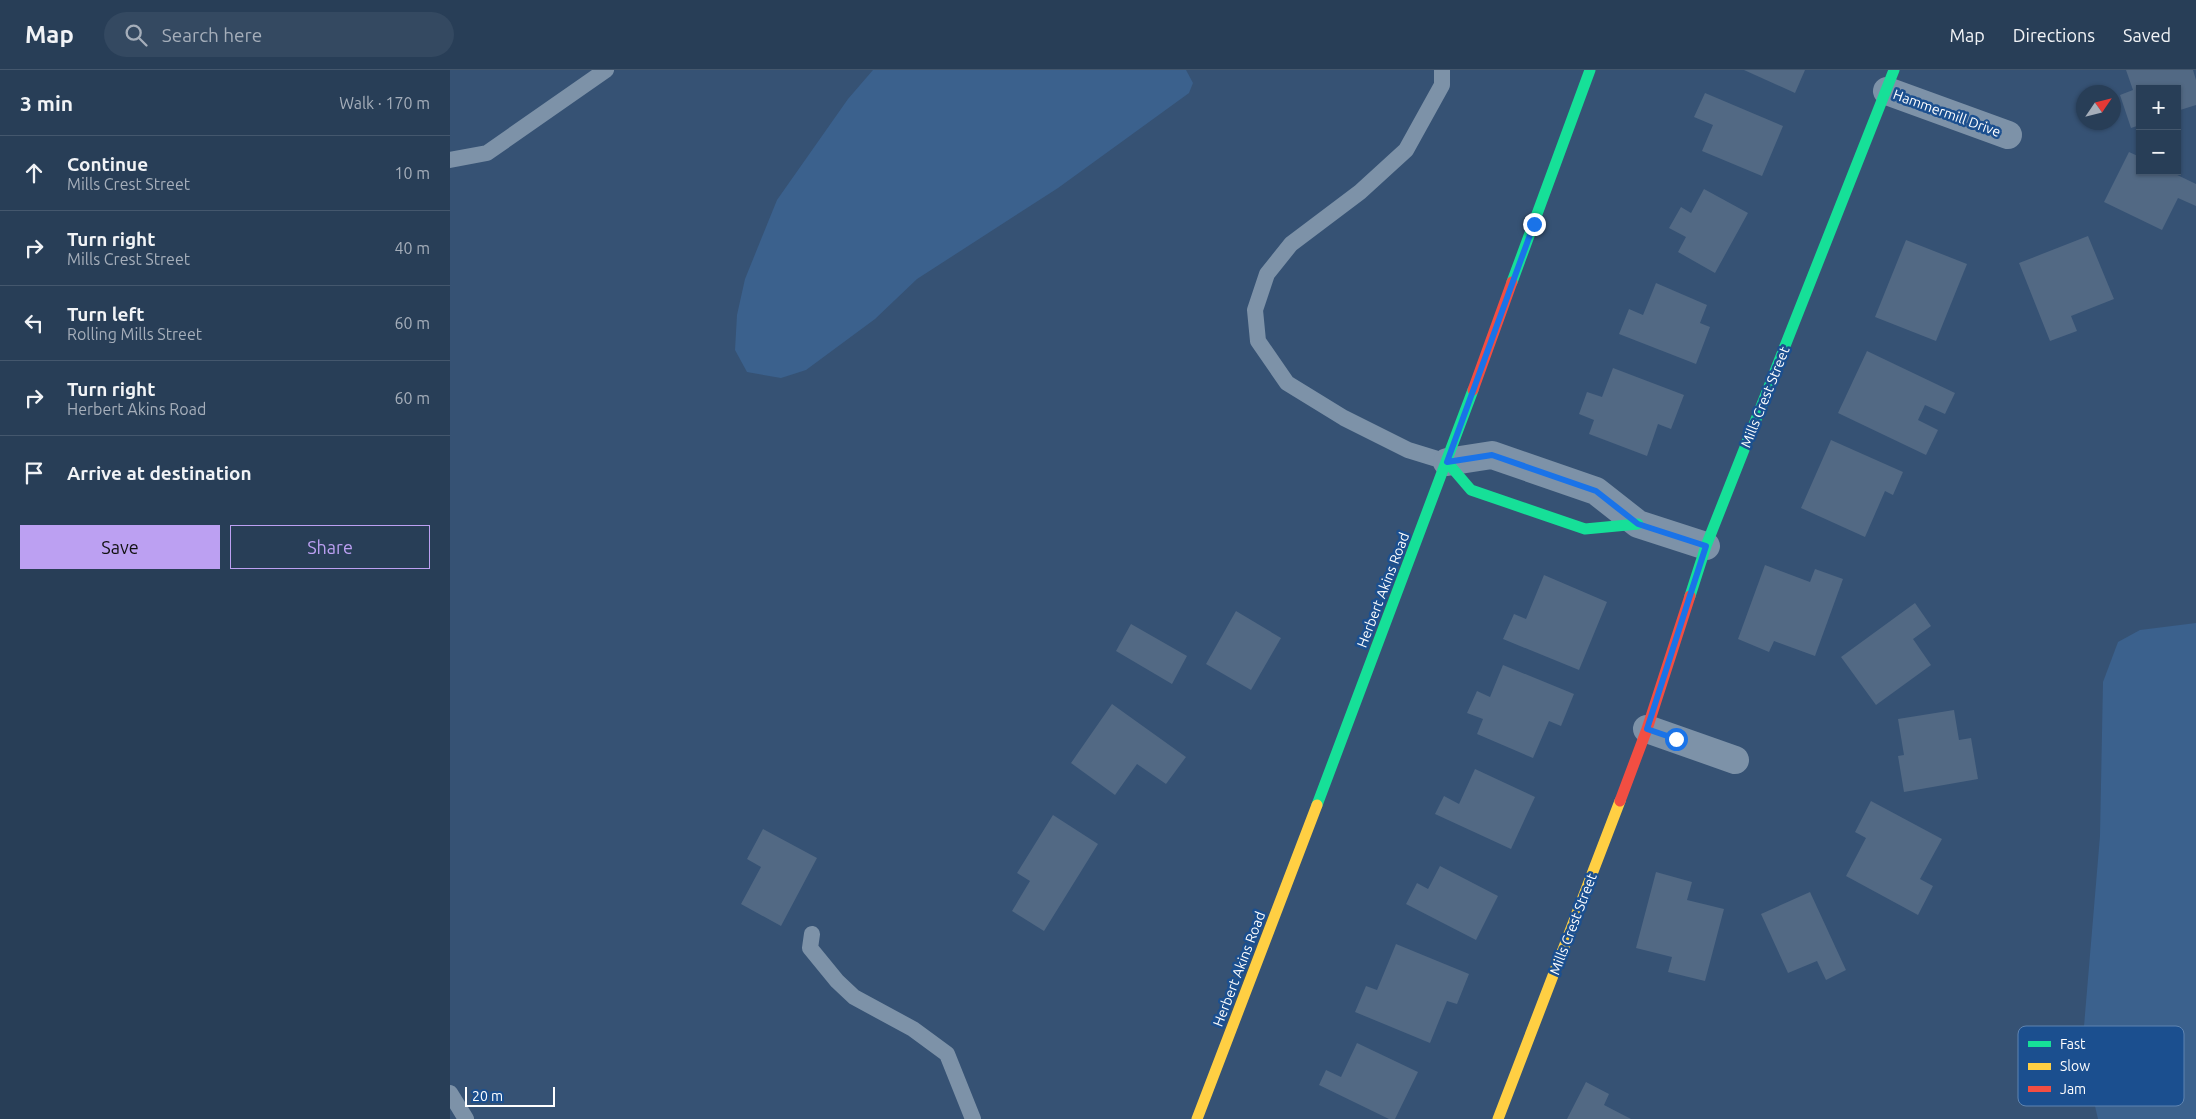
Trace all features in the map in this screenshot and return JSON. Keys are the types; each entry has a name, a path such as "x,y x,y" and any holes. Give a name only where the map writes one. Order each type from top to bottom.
{"street":[{"name":"Herbert Akins Road","path":"1198,1119 1447,462 1590,70"},
{"name":"Hammermill Drive","path":"1890,81 2008,135"},
{"name":"Mills Crest Street","path":"1498,1119 1647,729 1706,546 1890,81"},
{"path":"1447,462 1492,455 1596,491 1638,524 1706,546"},
{"path":"1447,462 1471,490 1585,529 1638,524"},
{"path":"1647,729 1735,760"}],"lane":[{"path":"450,160 487,153 606,70"},
{"path":"1442,70 1442,85 1406,150 1360,192 1291,244 1267,274 1255,310 1258,341 1286,383 1344,418 1400,446 1447,462"},
{"path":"812,934 810,948 854,997 913,1029 947,1054 973,1119"},
{"path":"450,1093 466,1119"}],"water":[{"path":"873,70 1186,70 1193,83 1189,93 1058,188 917,279 875,319 806,370 781,378 747,372 735,350 737,315 745,279 777,200 848,99"},
{"path":"2196,623 2196,1119 2098,1119 2095,1106 2184,1106 2184,1026 2084,1026 2100,836 2103,682 2118,642 2140,630"}],"building":[{"path":"1744,70 1805,70 1795,93"},
{"path":"2126,70 2193,70 2196,80 2196,105 2181,110 2181,85 2136,85 2136,126 2131,128 2121,95 2133,90"},
{"path":"1705,93 1783,126 1762,176 1702,151 1713,125 1694,117"},
{"path":"2129,152 2136,155 2136,175 2177,175 2196,184 2196,206 2178,198 2162,230 2104,202"},
{"path":"1704,189 1748,213 1715,273 1678,252 1686,237 1669,228 1681,207 1691,213"},
{"path":"2088,236 2114,299 2071,316 2077,331 2050,341 2019,263"},
{"path":"1906,240 1967,264 1936,341 1875,317"},
{"path":"1656,283 1707,305 1700,323 1710,327 1696,364 1619,334 1629,309 1643,315"},
{"path":"1867,351 1955,393 1945,414 1925,405 1918,420 1938,430 1926,455 1838,413"},
{"path":"1613,368 1684,395 1671,429 1658,424 1647,456 1589,434 1594,420 1579,414 1587,392 1602,397"},
{"path":"1831,440 1903,472 1893,495 1885,491 1865,537 1801,508"},
{"path":"1765,565 1810,582 1815,569 1843,579 1815,656 1774,641 1769,652 1738,639"},
{"path":"1544,575 1607,602 1579,670 1503,639 1514,614 1526,619"},
{"path":"1915,603 1931,626 1913,639 1931,665 1876,705 1841,657"},
{"path":"1236,611 1281,638 1251,690 1206,664"},
{"path":"1131,624 1187,656 1172,684 1116,651"},
{"path":"1503,665 1574,694 1561,726 1549,721 1533,758 1477,734 1483,719 1467,713 1477,691 1490,697"},
{"path":"1112,704 1186,757 1166,784 1137,764 1115,795 1071,763"},
{"path":"1954,710 1959,740 1971,738 1978,779 1904,792 1898,756 1904,755 1898,719"},
{"path":"1475,769 1535,797 1511,849 1435,814 1444,796 1459,804"},
{"path":"1871,801 1942,839 1920,879 1933,886 1918,915 1846,876 1866,838 1855,832"},
{"path":"1053,815 1098,844 1044,931 1012,911 1030,881 1017,873"},
{"path":"763,829 817,858 781,926 741,904 761,867 747,859"},
{"path":"1440,866 1498,896 1476,940 1406,904 1417,883 1428,889"},
{"path":"1656,872 1692,882 1687,900 1724,909 1705,981 1668,972 1672,957 1636,948"},
{"path":"1810,892 1846,970 1826,980 1817,961 1788,973 1761,914"},
{"path":"1396,944 1469,974 1457,1004 1447,1001 1430,1043 1355,1012 1366,986 1377,990"},
{"path":"1357,1043 1418,1072 1395,1119 1389,1119 1319,1085 1326,1070 1341,1077"},
{"path":"1586,1082 1609,1094 1604,1105 1631,1119 1567,1119"}],"traffic: fast":[{"path":"1512,282 1590,70"},
{"path":"1690,596 1706,546 1894,70"},
{"path":"1317,805 1473,390"},
{"path":"1447,462 1471,490 1585,529 1638,524"}],"traffic: slow":[{"path":"1498,1119 1620,801"},
{"path":"1197,1119 1317,805"}],"traffic: jam":[{"path":"1473,390 1512,282"},
{"path":"1620,801 1647,729 1690,596"}],"route":[{"path":"1534,224 1447,462 1492,455 1596,491 1638,524 1706,546 1647,729 1676,739"}]}
